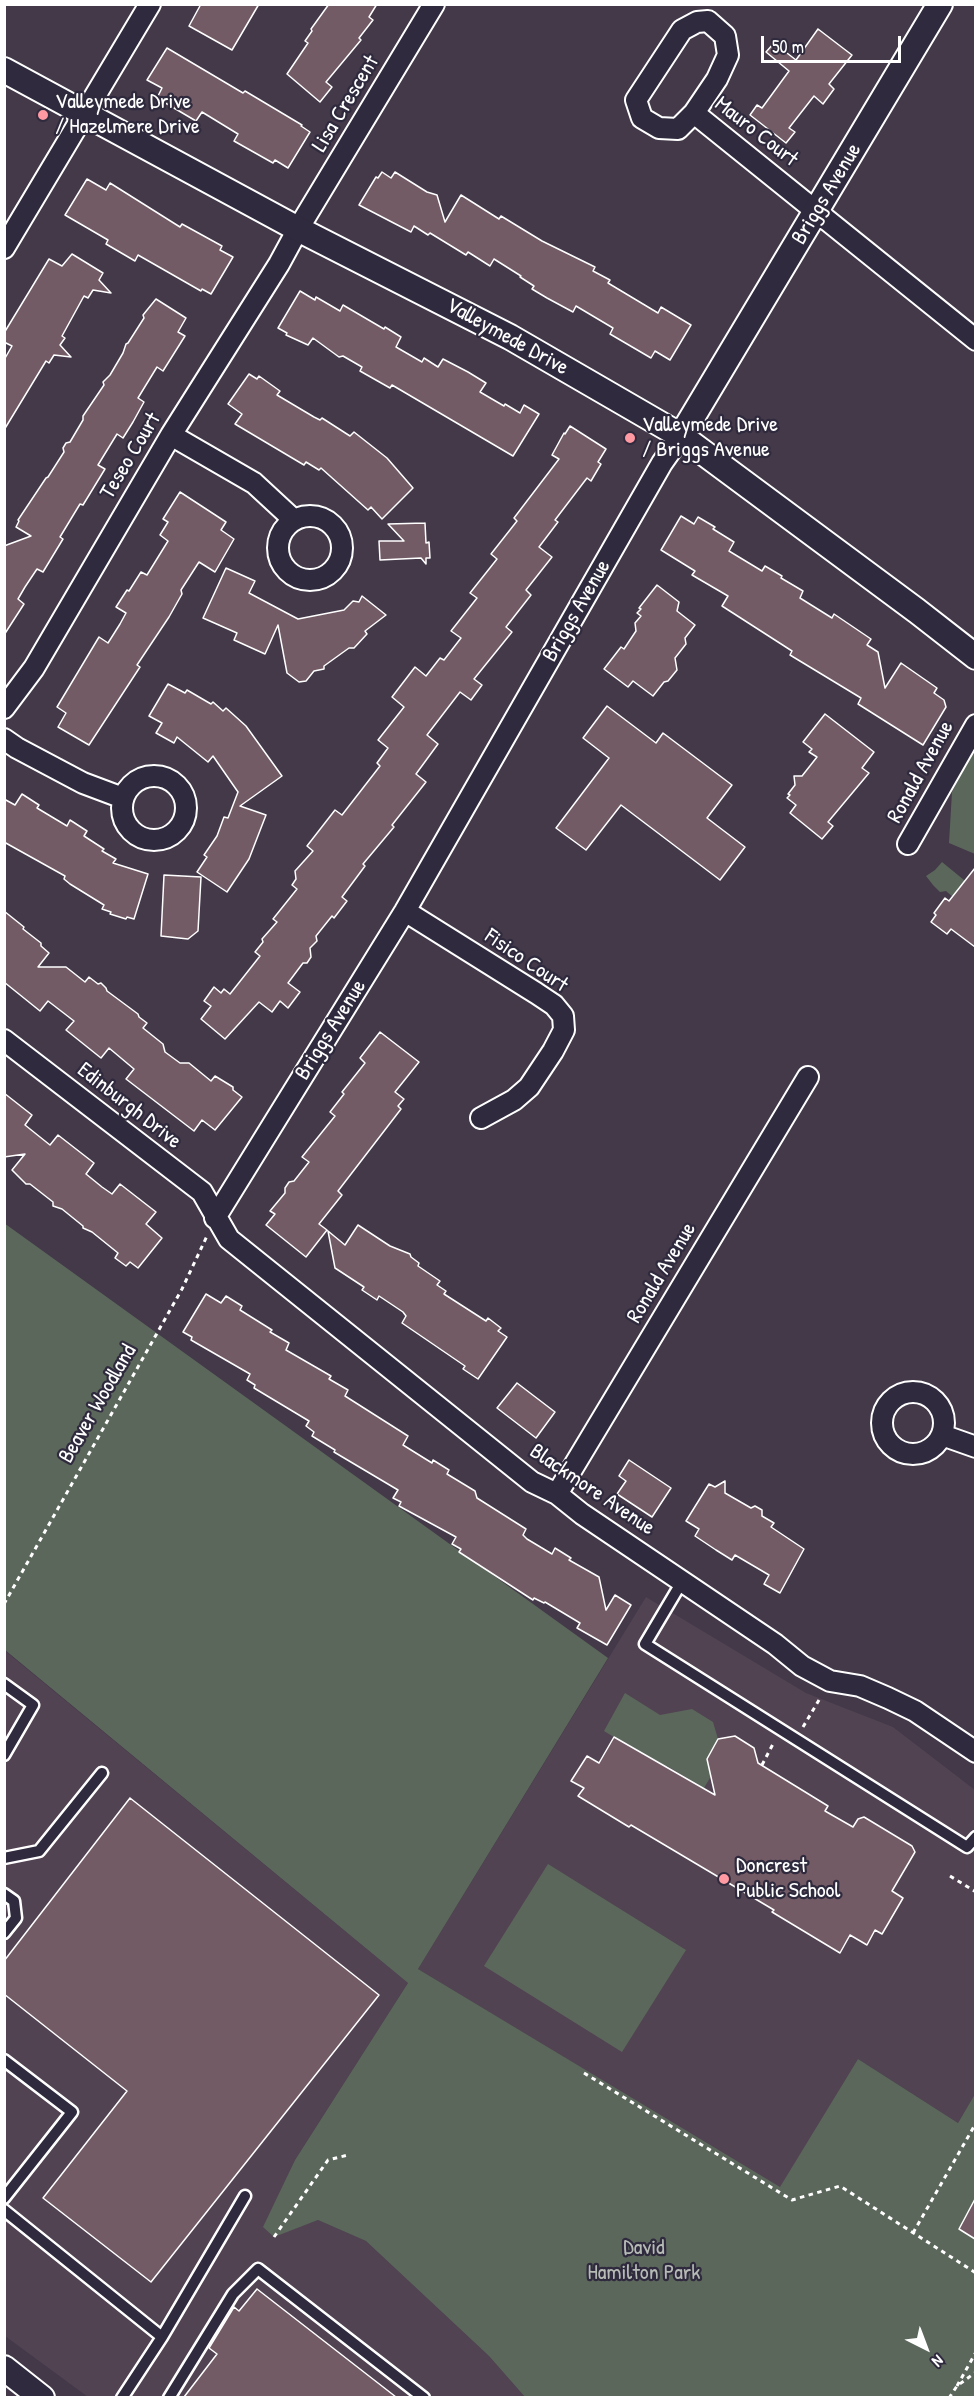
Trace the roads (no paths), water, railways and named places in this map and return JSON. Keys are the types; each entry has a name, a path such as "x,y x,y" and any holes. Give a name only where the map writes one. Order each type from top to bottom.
{"street":[{"path":"4,248 150,4"},
{"name":"Lisa Crescent","path":"298,229 434,4"},
{"name":"Briggs Avenue","path":"215,1218 405,911 662,463 681,436 940,4"},
{"name":"Mauro Court","path":"708,21 725,36 728,55 717,78 694,112 678,129 659,128 642,118 636,100 682,30 697,22 708,21"},
{"name":"Valleymede Drive","path":"4,70 298,229 510,337 681,436 917,611 975,657"},
{"name":"Mauro Court","path":"694,112 975,340"},
{"name":"Teseo Court","path":"4,708 34,668 171,435 279,264 298,229"},
{"path":"171,435 254,483 294,520"},
{"name":"Ronald Avenue","path":"908,843 975,725"},
{"path":"4,739 16,748 82,783 123,798"},
{"name":"Fisico Court","path":"405,911 555,1005 563,1016 564,1030 529,1087 514,1100 481,1118"},
{"name":"Edinburgh Drive","path":"4,1040 201,1192 215,1218"},
{"name":"Ronald Avenue","path":"557,1494 808,1077"},
{"name":"Blackmore Avenue","path":"215,1218 229,1239 532,1482 557,1494 582,1514 776,1644 802,1666 830,1682 860,1686 915,1711 975,1752"},
{"path":"942,1435 975,1447"},
{"path":"4,2368 42,2397"}],"lane":[{"path":"683,1580 645,1644 967,1847 975,1837"},
{"path":"4,1684 33,1705 4,1755"},
{"path":"4,1858 39,1851 102,1773"},
{"path":"4,1894 14,1901 16,1918 4,1933"},
{"path":"4,2060 72,2112 4,2198"},
{"path":"122,2397 162,2337 245,2196"},
{"path":"4,2210 162,2337"},
{"path":"169,2397 233,2294 258,2269 424,2397"}],"place":[{"name":"Valleymede Drive / Hazelmere Drive","path":"43,115"},
{"name":"Valleymede Drive / Briggs Avenue","path":"630,438"},
{"name":"Doncrest Public School","path":"724,1879"}],"park label":[{"name":"David Hamilton Park","path":"644,2260"}]}
